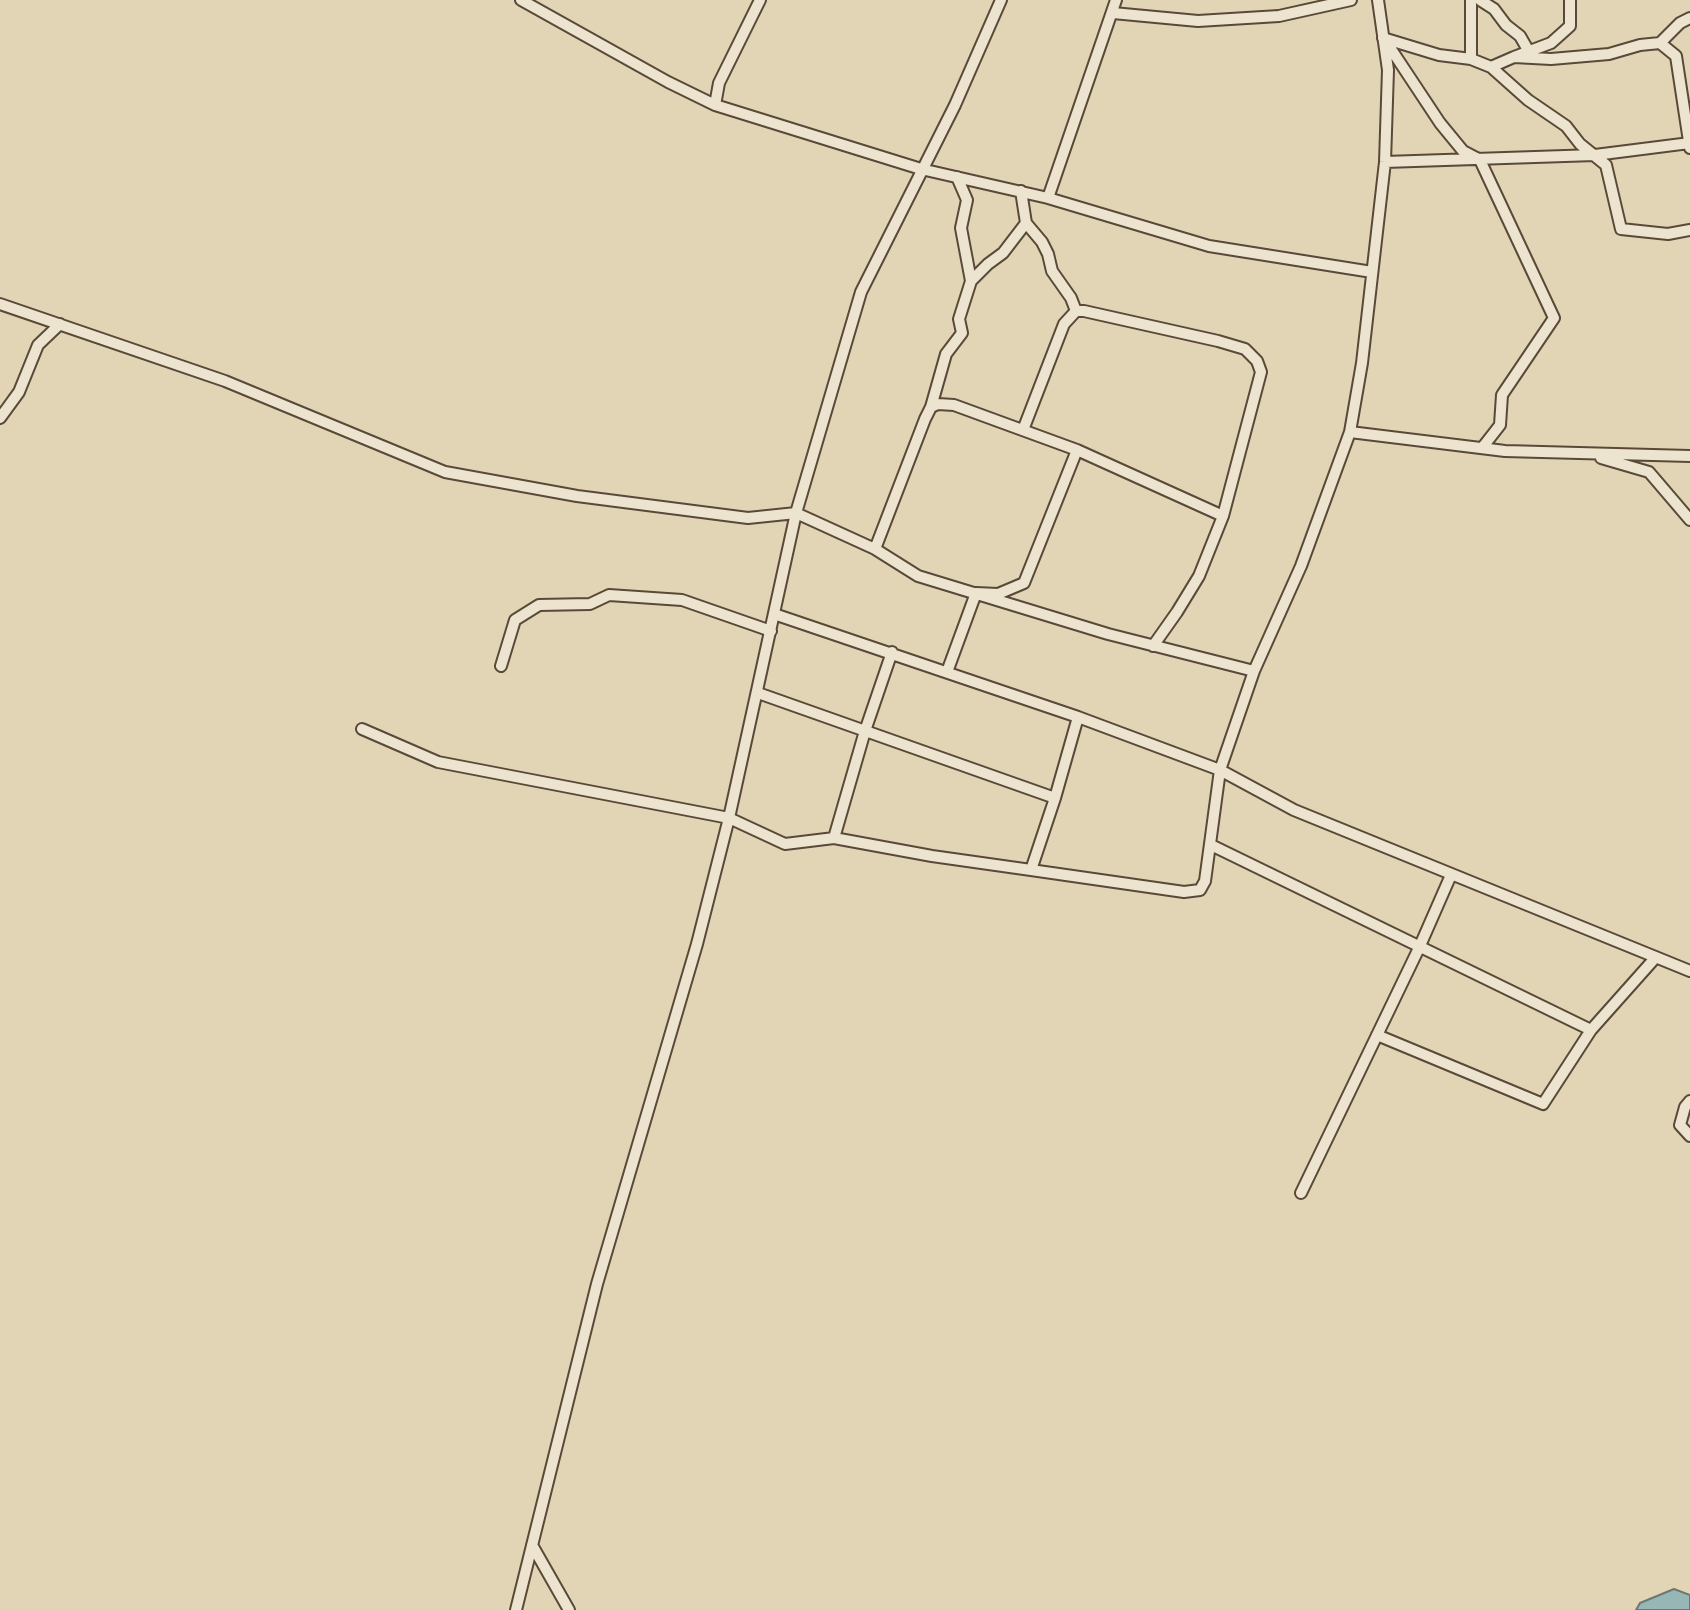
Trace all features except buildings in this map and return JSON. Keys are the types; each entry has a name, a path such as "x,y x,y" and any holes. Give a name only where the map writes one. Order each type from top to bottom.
{"street":[{"path":"521,0 668,82 715,105 921,169 1048,198 1209,246 1372,272"},
{"path":"715,105 719,83 760,0"},
{"path":"516,1610 597,1284 697,944 758,693 796,513 861,292 955,105 1001,0"},
{"path":"1048,198 1116,0"},
{"path":"1113,13 1198,21 1279,16 1351,0"},
{"path":"362,729 438,762 729,818 785,844 834,838 932,856 1193,892 1199,890 1205,881 1220,770 1254,671 1301,566 1350,432 1362,363 1385,162 1388,70 1378,0"},
{"path":"1471,0 1471,59"},
{"path":"1480,0 1494,9 1506,25 1520,36 1528,50"},
{"path":"1491,67 1551,43 1570,26 1570,0"},
{"path":"1514,57 1563,58 1609,54 1640,45 1660,43 1680,23 1690,18"},
{"path":"1383,38 1439,55 1471,59 1491,67 1528,100 1566,126 1580,144 1606,165 1621,229 1668,234 1690,230"},
{"path":"1383,38 1463,151 1480,160 1554,318 1502,395 1500,425 1482,448"},
{"path":"1660,43 1676,56 1690,148"},
{"path":"1385,162 1595,155 1690,143"},
{"path":"957,177 967,200 961,228 971,281"},
{"path":"1021,191 1026,223 1042,242 1052,271 1071,298 1076,311"},
{"path":"875,548 931,407 946,354 962,333 959,319 971,281 1003,253 1026,223"},
{"path":"0,304 225,381 445,471 578,496 692,512 748,518 796,513 875,548 918,576 1153,646 1254,671"},
{"path":"1023,430 1064,324 1076,311 1219,341 1245,349 1257,362 1261,372 1223,516 1199,576 1153,646"},
{"path":"0,418 19,392 38,345 60,324"},
{"path":"931,407 938,404 954,405 1077,450 1223,516"},
{"path":"1350,432 1482,448 1690,456"},
{"path":"976,593 998,594 1024,583 1077,450"},
{"path":"1588,454 1649,472 1690,520"},
{"path":"947,671 976,593"},
{"path":"502,666 515,620 540,606 590,604 609,595 682,600 771,631"},
{"path":"774,614 947,671 1220,770 1294,810 1690,971"},
{"path":"834,838 865,731 892,652"},
{"path":"758,693 1055,798"},
{"path":"1031,870 1078,717"},
{"path":"1211,845 1591,1030"},
{"path":"1301,1193 1419,948 1451,874"},
{"path":"1377,1035 1543,1104 1591,1030 1656,957"},
{"path":"1690,1101 1685,1107 1680,1125 1690,1136"},
{"path":"532,1545 569,1610"}],"water":[{"path":"1674,1589 1690,1595 1690,1610 1636,1610 1640,1603"}]}
